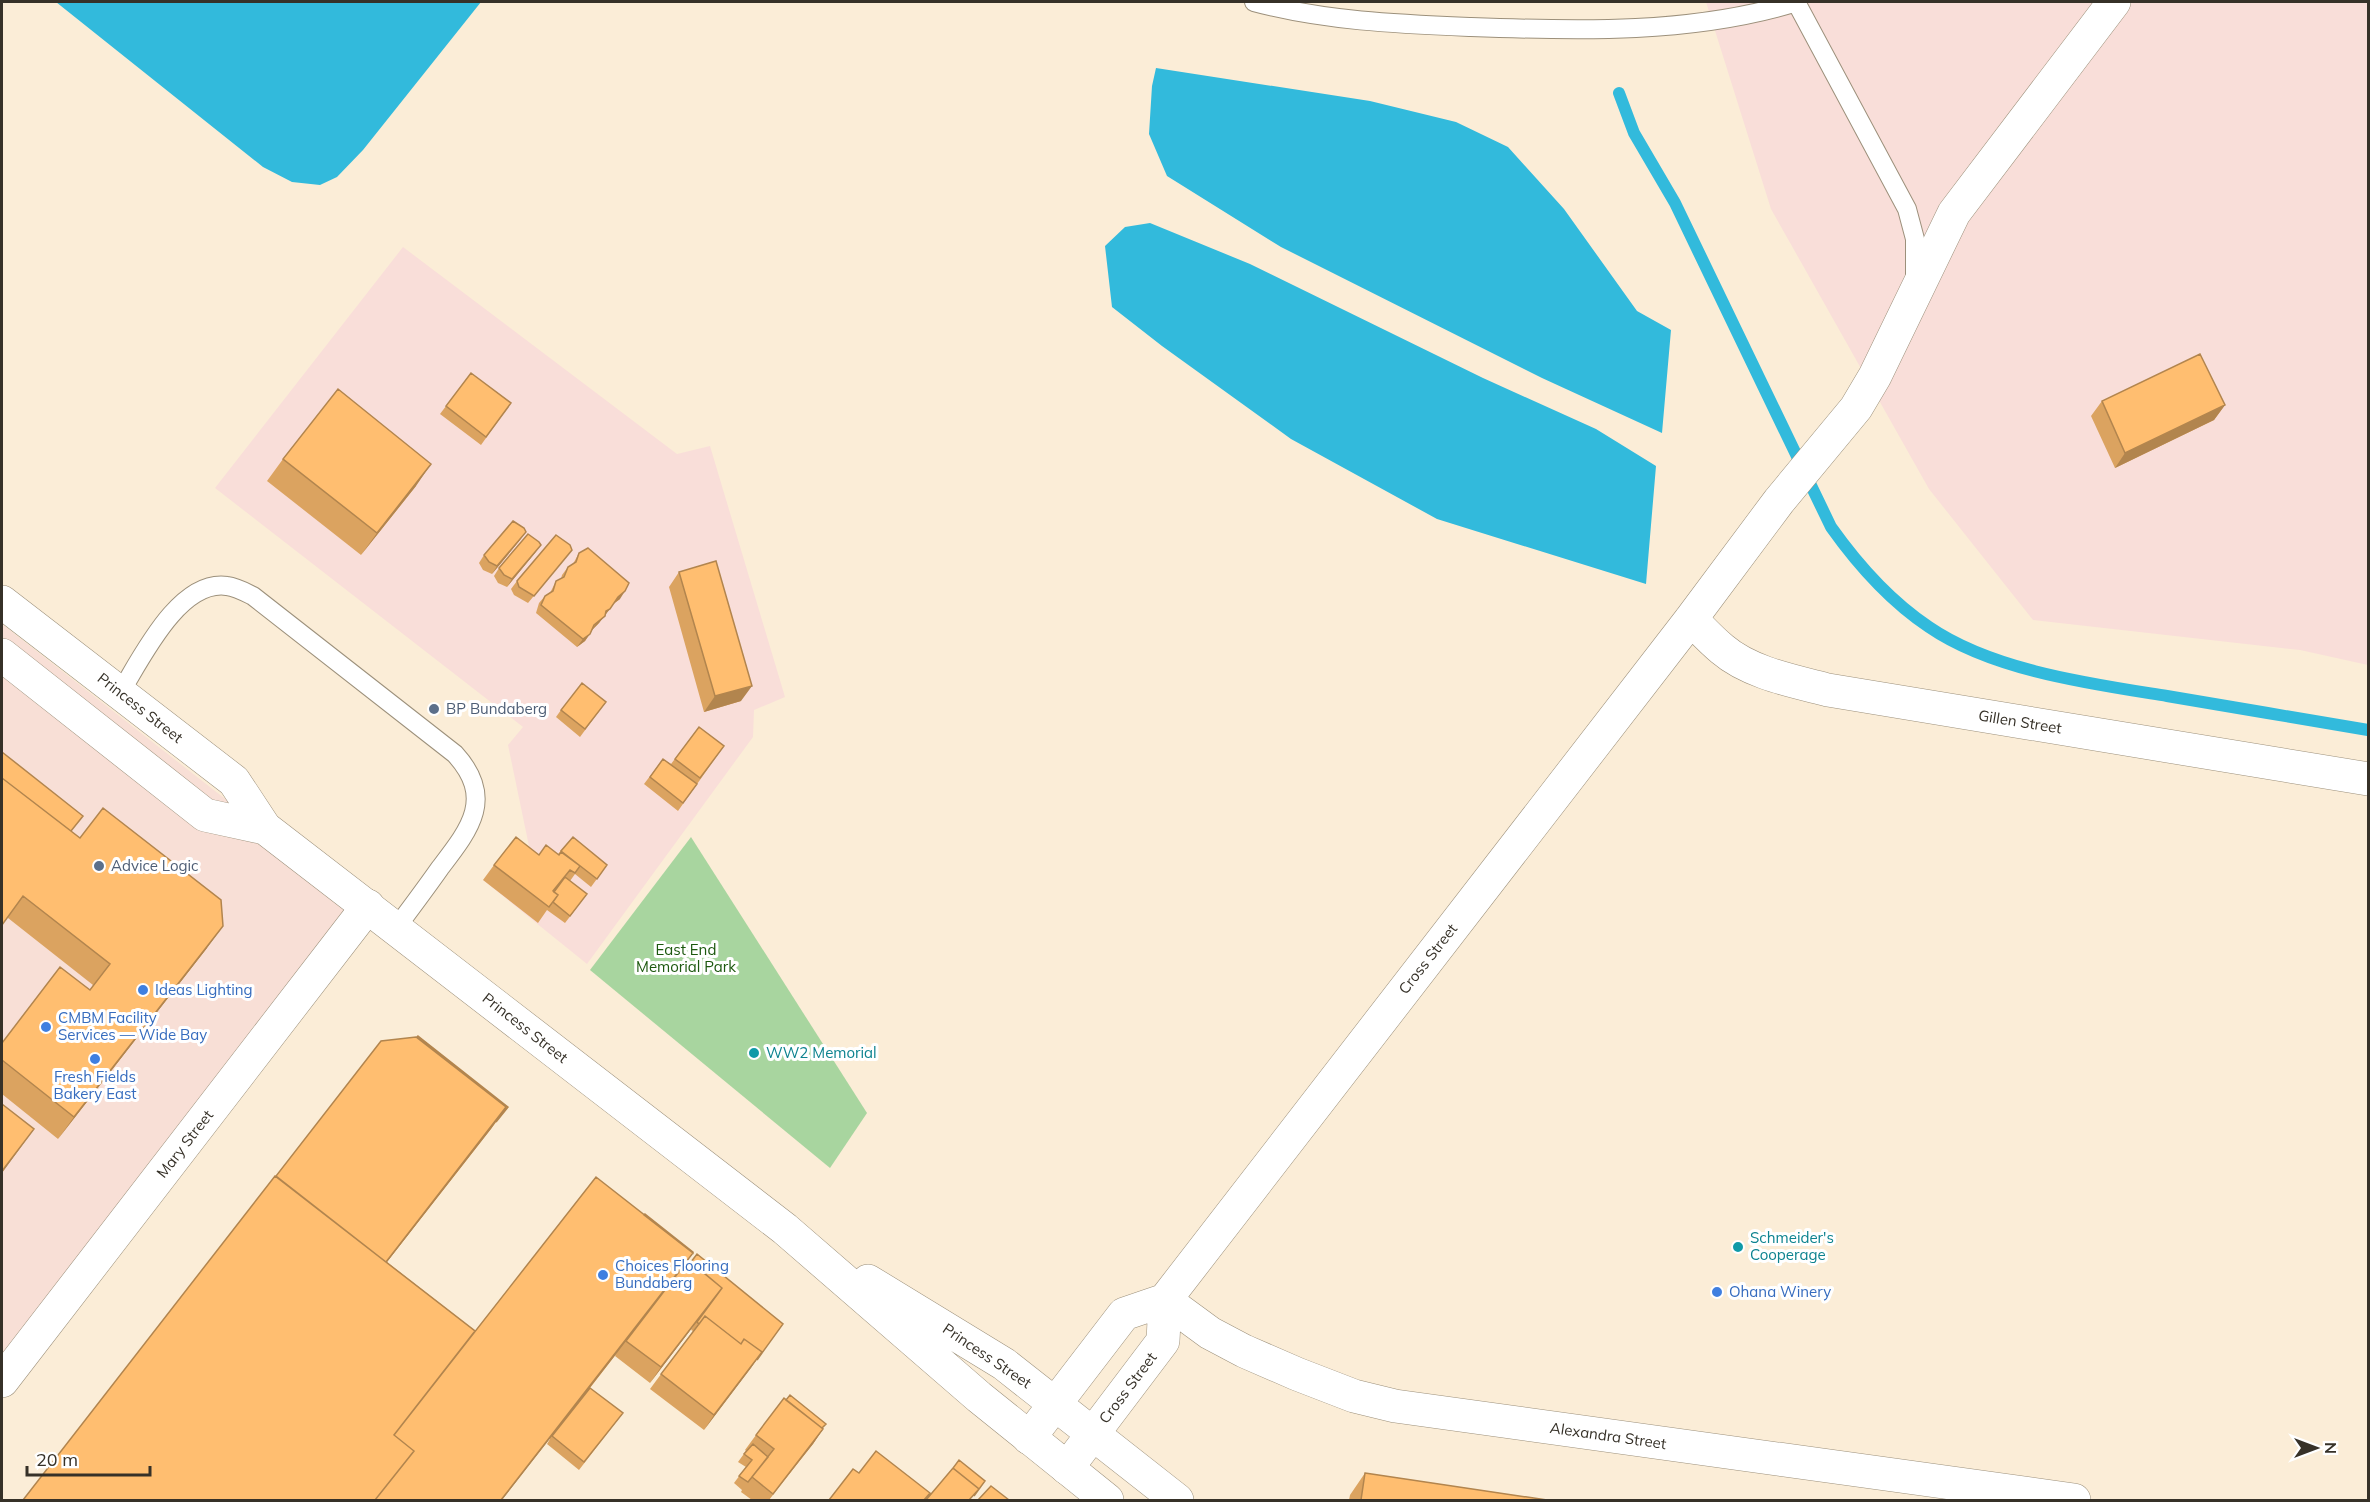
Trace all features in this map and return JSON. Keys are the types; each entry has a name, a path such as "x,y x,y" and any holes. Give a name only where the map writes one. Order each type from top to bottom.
{"street":[{"name":"Cross Street","path":"1067,1468 1163,1341 1165,1300 1691,619 1779,501 1856,408 1875,376 1954,213 2114,2"},
{"name":"Princess Street","path":"2,602 234,781 265,828 785,1229 978,1397 1107,1500"},
{"name":"Gillen Street","path":"1691,619 1723,651 1751,666 1786,679 1828,690 2368,779"},
{"name":"Princess Street","path":"2,655 205,815 265,828"},
{"name":"Mary Street","path":"2,1381 368,906"},
{"name":"Princess Street","path":"785,1229 1004,1364 1177,1500"},
{"path":"1029,1438 1125,1314 1165,1300"},
{"name":"Alexandra Street","path":"1165,1300 1210,1333 1244,1351 1354,1396 1395,1406 2074,1500"}],"lane":[{"path":"1254,2 1283,10 1395,24 1510,28 1652,28 1733,18 1797,2 1907,209 1915,239 1915,292"},
{"path":"120,693 153,641 182,603 196,592 211,586 226,585 253,596 455,754 467,767 476,797 468,831 396,928"}],"shaded area":[{"path":"1706,2 2368,2 2368,665 2300,650 2033,620 1929,489 1771,209"},
{"path":"403,247 677,454 710,446 785,697 754,710 753,737 587,964 483,880 505,852 530,851 508,745 523,727 215,488"},
{"path":"2,624 363,907 2,1375"}],"green space":[{"name":"East End Memorial Park","path":"691,837 867,1113 830,1168 590,970"}],"water":[{"path":"56,2 481,2 363,150 337,177 320,185 292,182 263,167"},
{"path":"1156,68 1370,101 1456,122 1508,147 1564,209 1637,311 1671,330 1662,433 1542,378 1281,247 1167,176 1149,134 1152,86"},
{"path":"1150,223 1250,264 1483,378 1596,429 1656,466 1646,584 1437,519 1291,439 1162,346 1112,307 1105,246 1125,227"}],"building":[{"path":"2200,354 2225,405 2125,453 2102,401"},
{"path":"471,373 511,403 486,437 446,406"},
{"path":"338,389 431,464 377,533 283,459"},
{"path":"513,521 526,532 497,566 489,562 484,555"},
{"path":"528,534 541,545 512,579 504,575 499,568"},
{"path":"556,535 570,545 572,550 534,596 519,587 517,581"},
{"path":"588,548 629,583 625,591 606,611 605,616 583,639 541,605 545,596 553,591 556,581 564,577 568,567 576,562 579,553"},
{"path":"716,561 752,686 715,696 679,572"},
{"path":"582,683 606,702 585,729 561,710"},
{"path":"699,727 724,746 700,778 675,759"},
{"path":"2,752 83,816 71,831 2,778"},
{"path":"663,759 697,784 683,803 650,777"},
{"path":"2,778 80,838 103,808 221,900 223,926 74,1117 2,1060 2,1043 60,967 90,990 110,964 23,896 2,925"},
{"path":"516,837 539,855 546,845 559,855 561,852 580,866 575,873 570,870 553,891 558,895 549,907 494,865"},
{"path":"573,837 607,865 597,879 561,851"},
{"path":"565,877 587,894 570,916 553,902 558,895 554,892"},
{"path":"418,1036 508,1107 496,1122 506,1107"},
{"path":"416,1037 506,1107 386,1262 276,1176 381,1041"},
{"path":"2,1104 34,1129 2,1171"},
{"path":"275,1176 475,1331 394,1435 414,1451 375,1500 23,1500"},
{"path":"596,1177 693,1253 501,1500 375,1500 414,1451 394,1435"},
{"path":"644,1215 693,1252 693,1253"},
{"path":"697,1254 783,1324 757,1360 762,1352 744,1339 741,1344 705,1316 699,1324 697,1322 722,1288 691,1262"},
{"path":"688,1260 722,1288 661,1367 626,1341"},
{"path":"705,1316 741,1344 744,1339 762,1352 714,1415 661,1374"},
{"path":"590,1388 623,1413 584,1462 552,1436"},
{"path":"790,1395 826,1424 822,1428 786,1400"},
{"path":"784,1398 823,1429 773,1494 752,1477 774,1449 756,1435"},
{"path":"753,1444 768,1457 748,1482 739,1476 752,1460 744,1454"},
{"path":"876,1451 930,1493 924,1500 829,1500 853,1469 859,1473"},
{"path":"959,1460 985,1481 974,1496 979,1489 953,1468"},
{"path":"953,1468 979,1489 969,1500 926,1500"},
{"path":"1365,1473 1547,1500 1361,1500"},
{"path":"991,1486 1009,1500 978,1500"}],"waterway":[{"path":"1619,93 1634,133 1675,203 1831,527 1852,555 1901,606 1929,627 1955,642 1983,655 2044,674 2368,730"}],"place":[{"name":"BP Bundaberg","path":"434,709"},
{"name":"Advice Logic","path":"99,866"},
{"name":"Ideas Lighting","path":"143,990"},
{"name":"CMBM Facility Services — Wide Bay","path":"46,1027"},
{"name":"WW2 Memorial","path":"754,1053"},
{"name":"Fresh Fields Bakery East","path":"95,1059"},
{"name":"Schmeider's Cooperage","path":"1738,1247"},
{"name":"Choices Flooring Bundaberg","path":"603,1275"},
{"name":"Ohana Winery","path":"1717,1292"}]}
